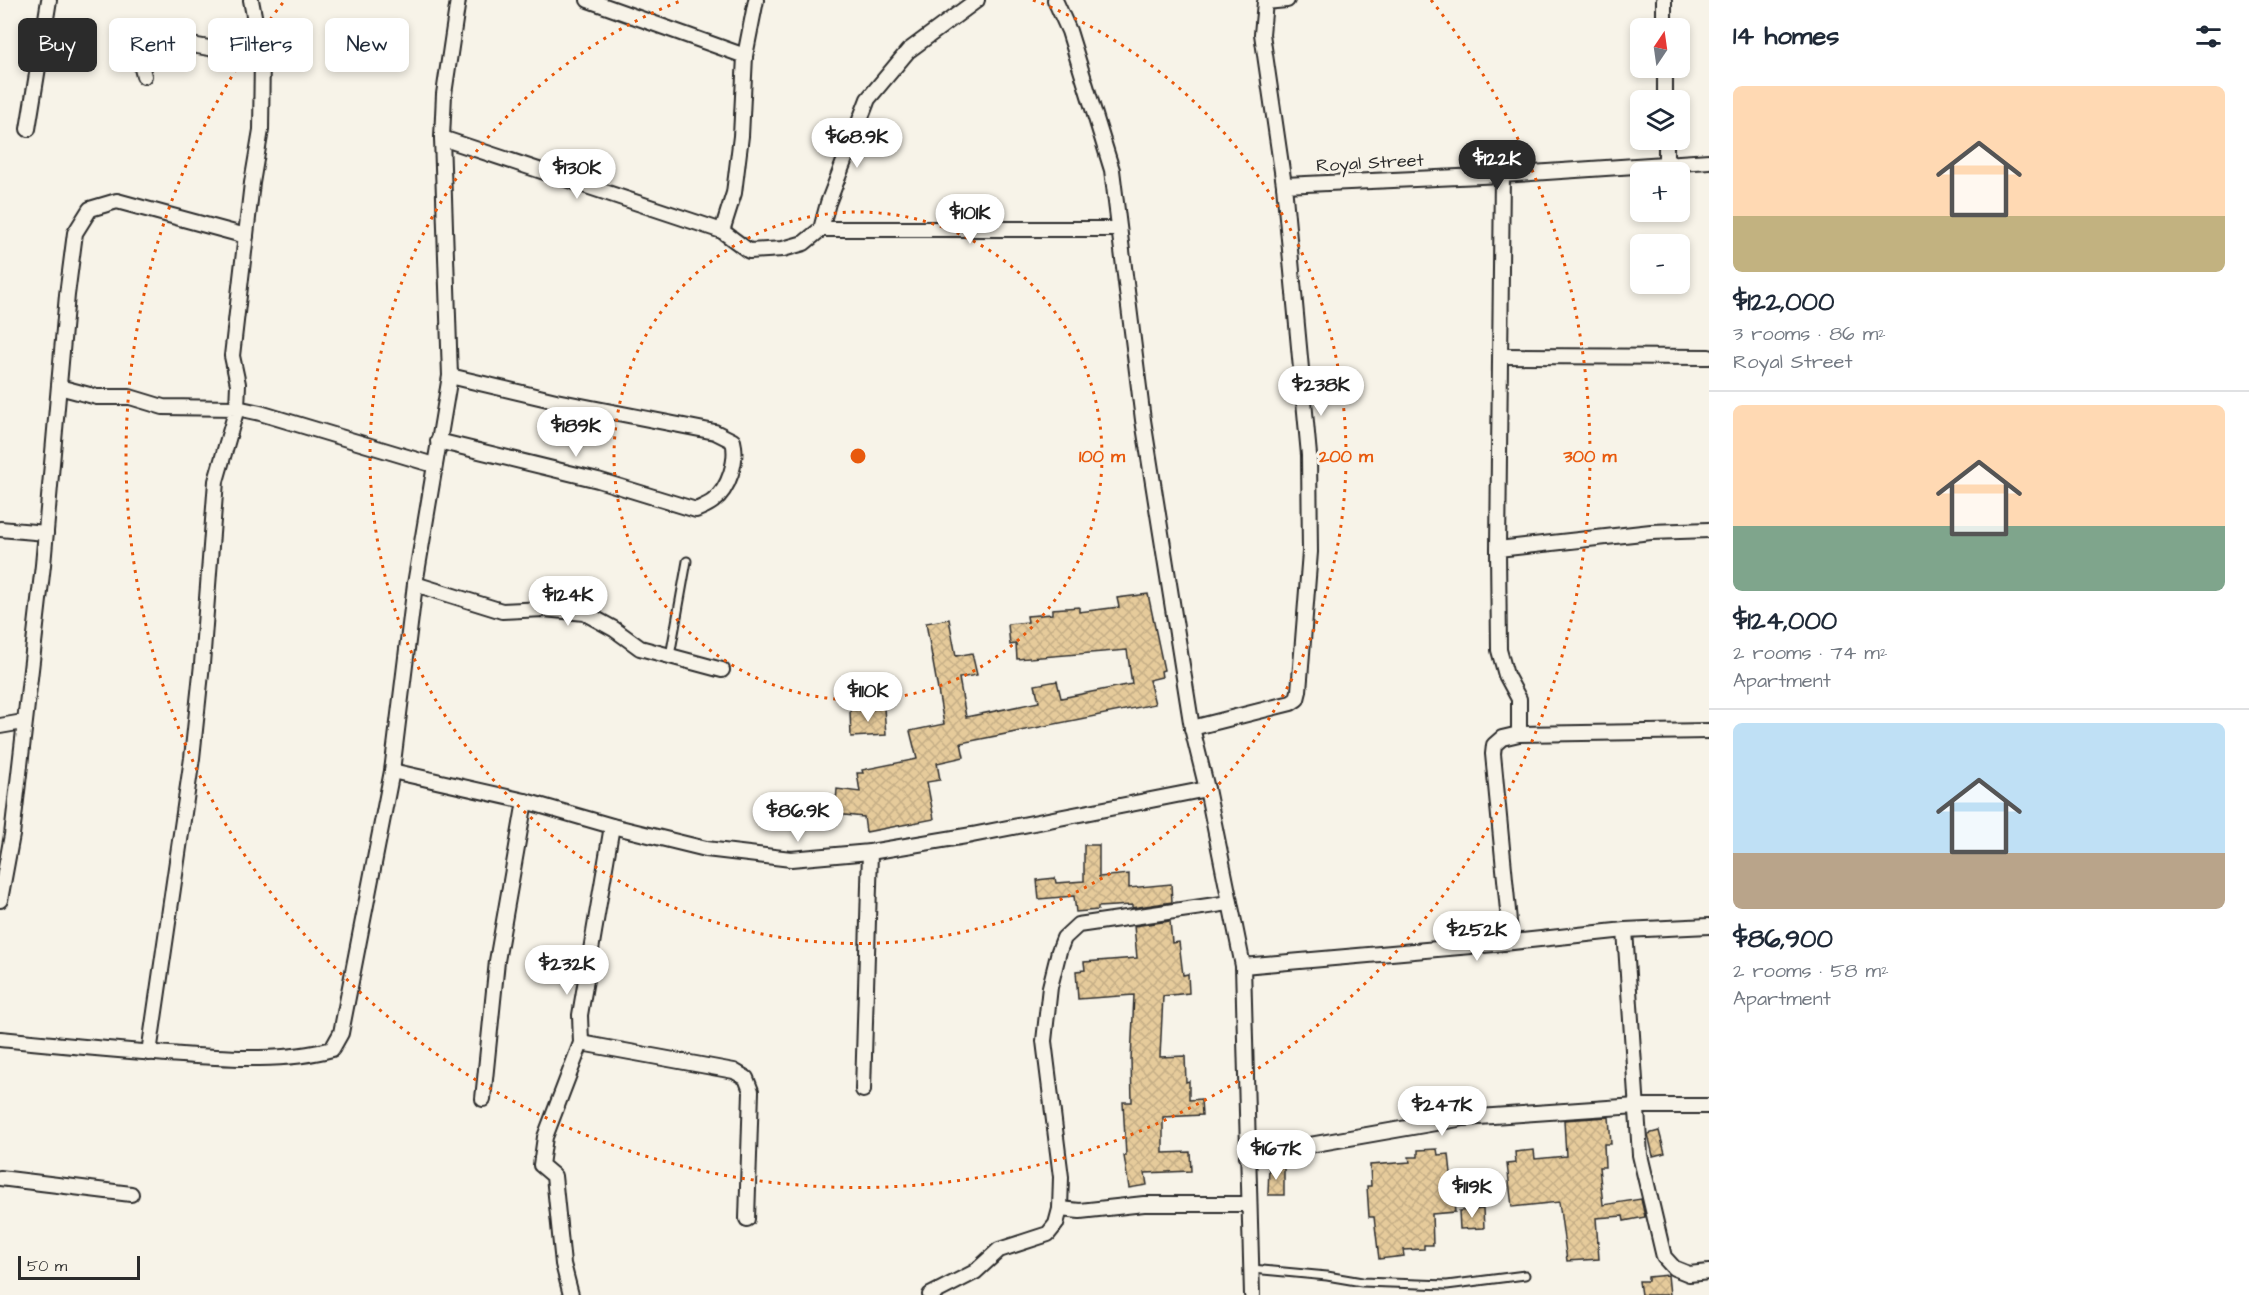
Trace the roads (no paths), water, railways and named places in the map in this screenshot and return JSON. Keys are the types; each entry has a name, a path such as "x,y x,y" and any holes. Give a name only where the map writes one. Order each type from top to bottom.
{"street":[{"path":"28,129 49,0"},
{"path":"251,0 254,18"},
{"path":"0,1039 225,1058 310,1055 332,1049 341,1033 392,771 415,584 450,376 442,138 444,94 458,0"},
{"path":"588,0 745,56"},
{"path":"722,231 734,193 741,136 745,56 756,0"},
{"path":"442,138 722,231 749,251 783,249 804,243 821,230 831,194 868,99 908,51 977,0"},
{"path":"1055,0 1069,31 1112,170 1143,420 1192,728 1207,789 1228,903 1243,966 1252,1295"},
{"path":"1192,728 1291,703 1297,699 1299,692 1310,552 1309,455 1284,185 1262,34 1265,1 1287,0"},
{"path":"1664,0 1664,18"},
{"path":"144,76 139,57 143,44 162,40 208,48"},
{"path":"149,1053 192,758 202,664 216,481 237,408 238,384 232,356 261,130 262,72"},
{"name":"Royal Street","path":"1688,162 1709,161"},
{"name":"Royal Street","path":"1284,185 1502,175 1630,166"},
{"path":"1502,175 1498,650 1506,675 1519,699 1519,734"},
{"path":"0,896 12,835 46,533 75,233 90,209 117,201 246,236"},
{"path":"821,230 1119,229"},
{"path":"1501,356 1709,357"},
{"path":"438,441 598,480 696,510 715,500 731,476 736,452 733,441 715,432 556,401 450,376"},
{"path":"59,387 97,397 130,398 163,407 237,408 434,465"},
{"path":"0,529 46,533"},
{"path":"1498,549 1652,532 1709,530"},
{"path":"415,584 502,612 544,609 585,613 614,629 640,648 722,670"},
{"path":"0,726 23,722"},
{"path":"1511,942 1494,745 1502,738 1519,734 1709,731"},
{"path":"392,771 525,801 612,826 706,849 791,859 870,852 972,835 1207,789"},
{"path":"483,1099 497,961 525,801"},
{"path":"571,1295 563,1264 554,1176 541,1166 545,1137 581,1043 580,1015 612,826"},
{"path":"863,1090 870,852"},
{"path":"930,1295 975,1272 999,1250 1048,1234 1056,1224 1060,1209 1061,1177 1044,1041 1050,987 1064,938 1078,925 1228,903"},
{"path":"1243,966 1625,930 1709,926"},
{"path":"1625,930 1640,1155 1664,1257 1674,1268 1689,1274 1709,1272"},
{"path":"581,1043 734,1071 746,1078 751,1091 747,1219"},
{"path":"1247,1156 1464,1118 1636,1106 1709,1106"},
{"path":"0,1178 131,1194"},
{"path":"1060,1209 1080,1211 1144,1204 1249,1204"}],"lane":[{"path":"670,656 687,561"},
{"path":"1251,1269 1327,1276 1362,1282 1447,1285 1525,1275"}]}
